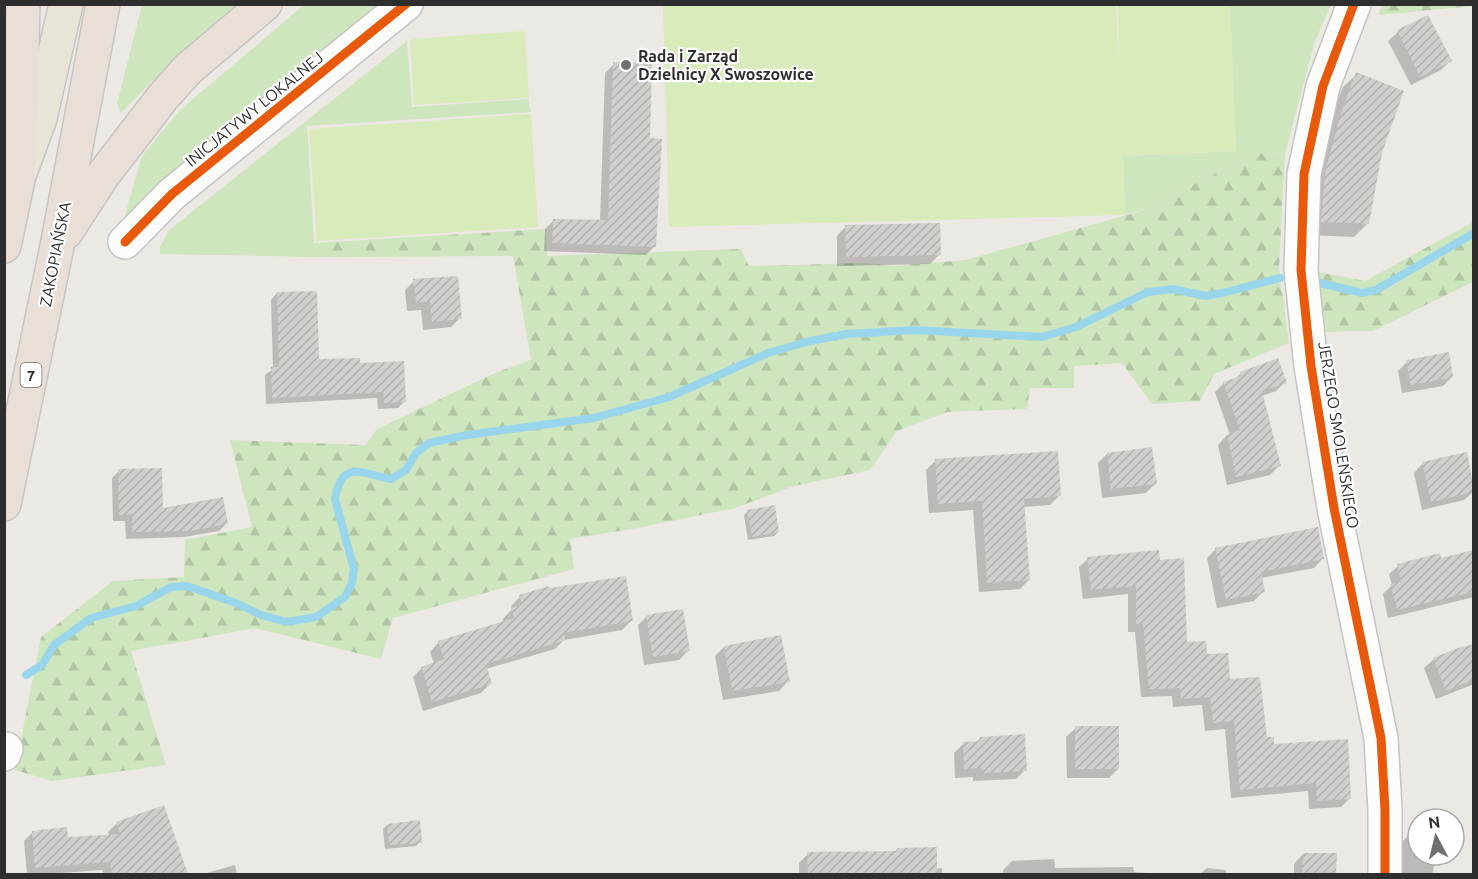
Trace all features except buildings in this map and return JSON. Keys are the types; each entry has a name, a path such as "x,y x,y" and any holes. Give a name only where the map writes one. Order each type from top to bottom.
{"highway":[{"path":"4,246 19,175 23,4"},
{"name":"ZAKOPIAŃSKA","path":"4,504 57,246 103,4"},
{"path":"57,246 103,175 163,97 188,69 265,4"}],"main road":[{"path":"19,175 40,118 66,4"}],"street":[{"name":"INICJATYWY LOKALNEJ","path":"125,242 172,194 406,4"},
{"name":"JERZEGO SMOLEŃSKIEGO","path":"1354,4 1323,86 1305,174 1301,270 1311,366 1332,496 1380,738 1385,810 1385,874"}],"green space":[{"path":"1473,4 1474,6 1378,15 1383,5"},
{"path":"142,5 240,5 168,65 121,113 117,104"},
{"path":"304,5 386,5 123,222 142,156 180,110"},
{"path":"663,5 1116,5 1119,68 1118,5 1230,5 1236,151 1123,156 1125,215 669,227"},
{"path":"1230,5 1331,5 1315,41 1285,154 1256,153 1145,209 1125,215 1123,156 1236,151"},
{"path":"525,31 529,98 414,105 410,39"},
{"path":"407,41 412,107 528,99 531,112 307,126 315,257 160,254 160,247 169,230"},
{"path":"531,114 538,227 317,241 309,129"},
{"path":"1256,153 1285,154 1279,267 1289,343 1214,374 1200,401 1152,404 1122,363 1074,366 1074,388 1030,388 1027,409 947,412 897,431 870,470 794,486 735,508 570,539 574,569 393,618 381,659 255,628 131,651 166,765 52,781 15,770 41,637 113,581 184,577 185,540 252,527 230,440 365,445 377,429 495,373 531,360 513,256 315,257 313,243 546,229 547,256 741,249 749,266 864,263 892,266 966,260 1141,211"},
{"path":"1473,222 1473,282 1373,331 1323,332 1318,272 1365,281"}],"waterway":[{"path":"1316,282 1362,293 1376,290 1474,233"},
{"path":"26,675 42,665 54,645 91,618 136,606 171,587 187,586 236,603 261,615 287,622 316,617 345,597 352,583 354,569 335,499 338,486 343,478 348,473 363,472 391,479 406,470 416,453 429,443 467,435 594,418 669,397 768,353 810,341 847,334 915,330 1042,337 1076,327 1148,292 1173,289 1206,296 1280,278"}],"cycle path":[{"path":"125,242 172,194 406,4"},
{"path":"1354,4 1323,86 1304,174 1301,270 1311,366 1334,508 1381,738 1385,810 1385,874"}],"place":[{"name":"Rada i Zarząd Dzielnicy X Swoszowice","path":"626,65"}]}
